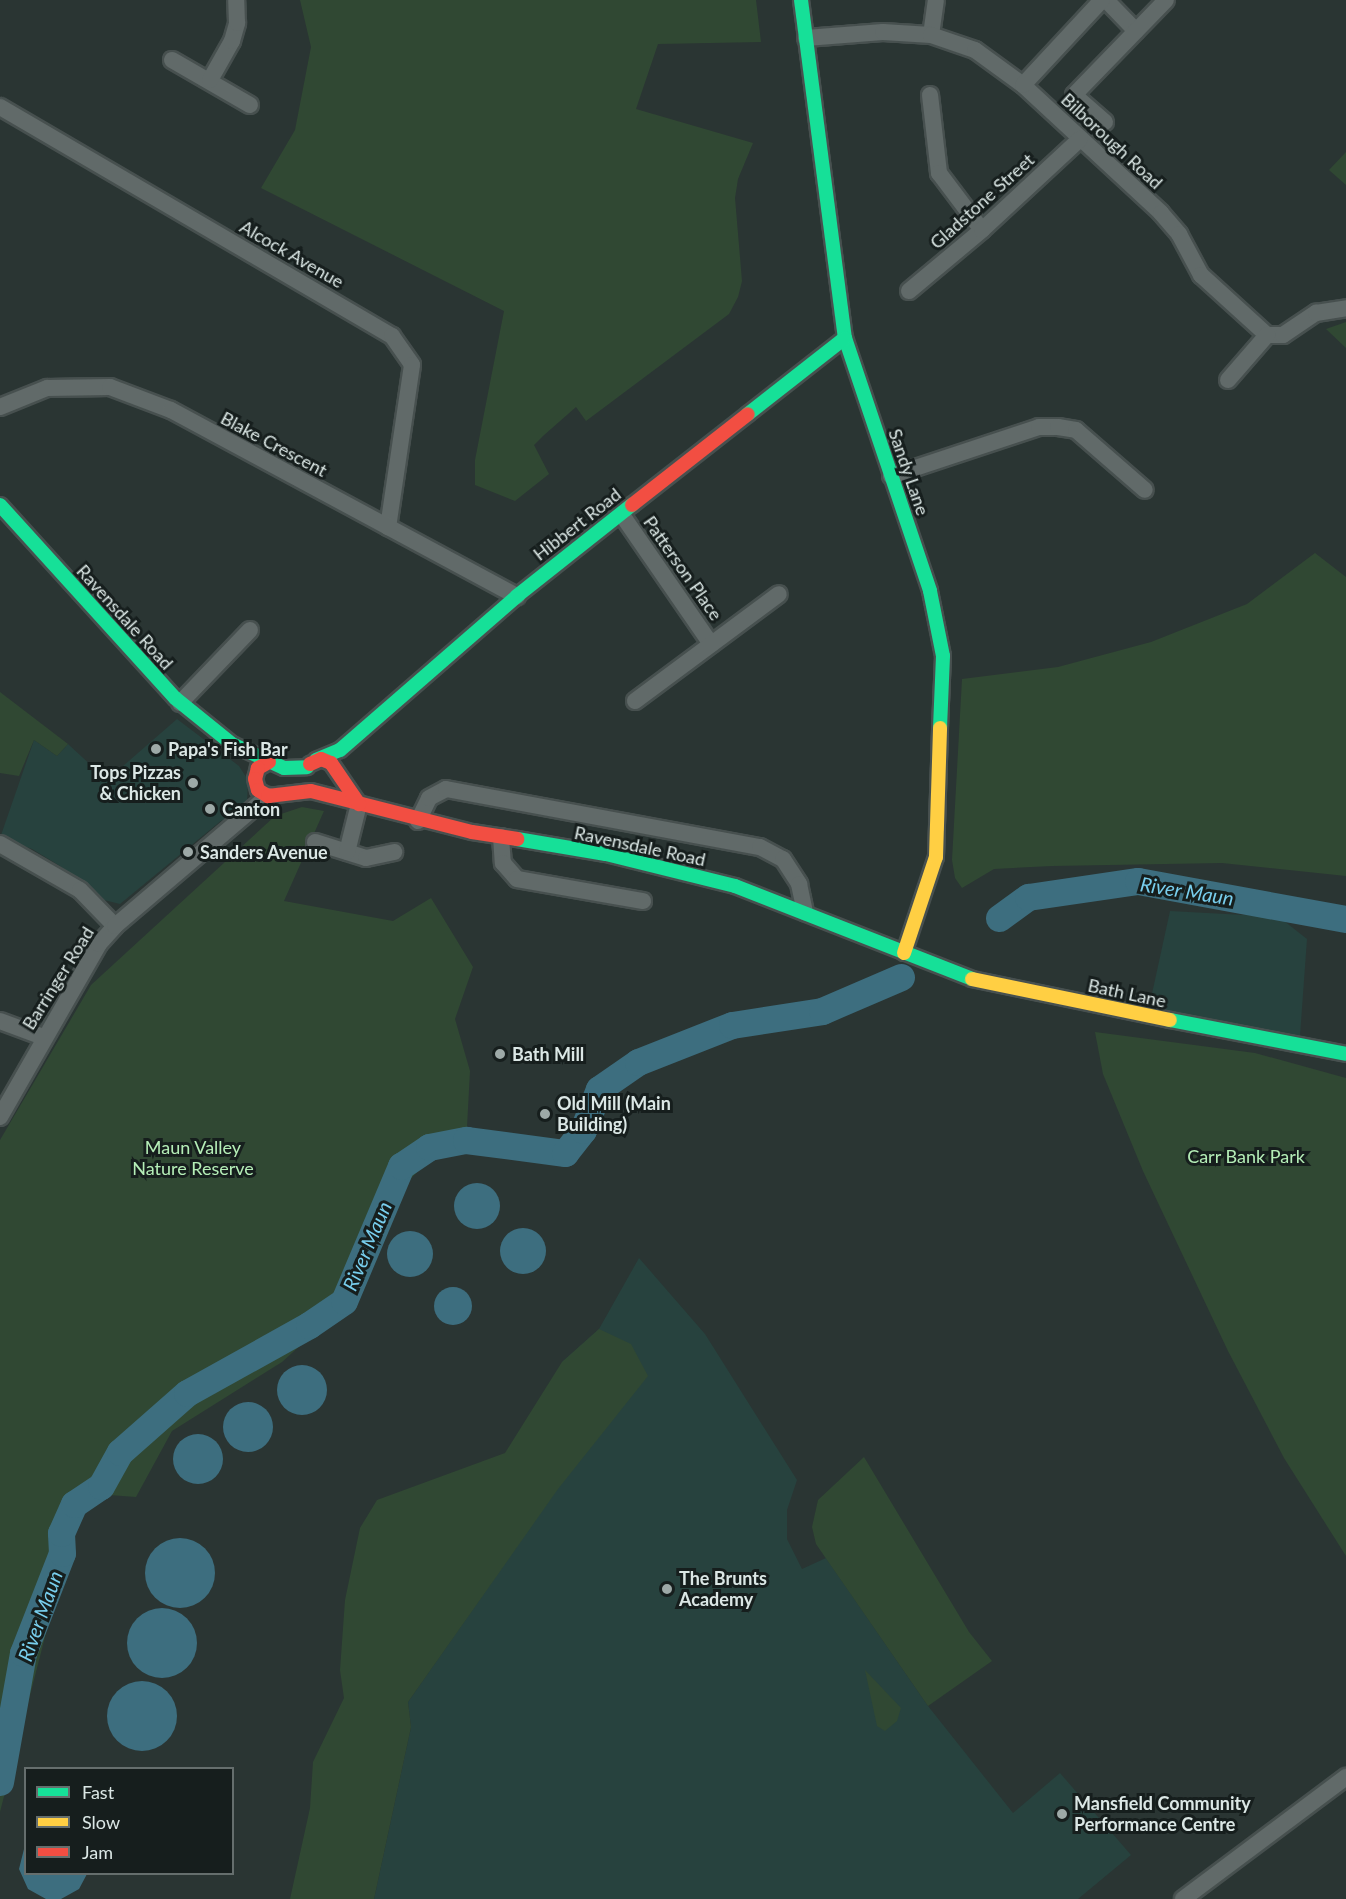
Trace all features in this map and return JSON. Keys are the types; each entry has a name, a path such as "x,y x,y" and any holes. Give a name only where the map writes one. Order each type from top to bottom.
{"main road":[{"name":"Sandy Lane","path":"801,0 845,338 936,610 943,656 936,857 904,953"},
{"name":"Hibbert Road","path":"311,763 340,750 517,596 845,338"},
{"name":"Ravensdale Road","path":"0,505 180,703 232,744 284,768 326,760 337,770"},
{"name":"Ravensdale Road","path":"232,744 264,787 317,792 418,821 606,854 735,885 904,953"},
{"path":"269,762 264,787 288,783 284,768"},
{"path":"311,763 305,782 317,792 337,784 337,770"},
{"path":"337,770 359,804"},
{"name":"Bath Lane","path":"904,953 986,985 1346,1053"}],"street":[{"path":"210,80 232,41 236,0"},
{"path":"931,35 936,0"},
{"path":"1023,85 1103,0 1136,31"},
{"path":"1106,122 1074,95 1166,0"},
{"name":"Bilborough Road","path":"806,38 883,32 931,35 975,50 1023,85 1161,213 1179,234 1201,275 1267,335"},
{"path":"172,60 250,105"},
{"path":"930,95 939,173 982,230"},
{"name":"Alcock Avenue","path":"0,107 392,336 412,365 388,527"},
{"name":"Gladstone Street","path":"909,291 982,230 1080,139"},
{"path":"1228,380 1267,335 1282,335 1316,313 1346,308"},
{"name":"Blake Crescent","path":"0,407 46,388 110,387 171,410 517,596"},
{"path":"891,476 1039,427 1058,427 1076,430 1145,490"},
{"name":"Patterson Place","path":"622,515 711,644"},
{"name":"Patterson Place","path":"635,701 779,594"},
{"path":"180,703 249,630"},
{"path":"337,770 340,750"},
{"name":"Barringer Road","path":"0,1117 76,980 115,926 253,808 264,787"},
{"path":"418,821 429,798 446,789 760,848 783,859 799,884 805,912"},
{"path":"347,852 359,804"},
{"path":"501,837 503,863 517,879 643,901"},
{"path":"315,842 366,858 394,852"},
{"path":"0,844 80,890 115,926"},
{"path":"0,1021 43,1037"},
{"path":"1183,1899 1346,1778"}],"shaded area":[{"path":"177,719 239,766 248,780 247,804 226,824 222,820 120,904 104,900 60,866 32,849 0,838 34,740 57,756 68,744 107,780"},
{"path":"1170,911 1279,917 1307,939 1300,1036 1148,1012"},
{"name":"The Brunts Academy","path":"639,1258 705,1334 797,1480 787,1510 787,1539 802,1569 826,1558 928,1706 1013,1813 1060,1773 1131,1855 1078,1899 374,1899 411,1727 408,1702 557,1489 562,1362 599,1329"}],"green space":[{"path":"300,0 756,0 761,42 658,44 636,109 753,143 738,179 735,198 742,281 738,297 729,314 586,421 576,407 543,436 534,445 549,474 515,501 475,485 475,460 504,311 261,188 295,130 311,47"},
{"path":"1346,152 1346,185 1329,170"},
{"path":"1346,322 1346,348 1326,329"},
{"path":"1315,553 1346,577 1346,876 1222,863 1052,866 994,869 962,888 955,878 952,860 962,679 1058,667 1151,642 1247,604"},
{"path":"0,692 68,744 57,756 34,740 19,776 0,773"},
{"name":"Maun Valley Nature Reserve","path":"302,807 324,811 284,901 393,921 431,898 473,967 455,1019 470,1071 467,1127 444,1144 401,1189 361,1291 282,1362 172,1431 136,1497 82,1493 0,1812 0,1140 91,985 275,816"},
{"name":"Carr Bank Park","path":"1095,1032 1255,1053 1346,1078 1346,1556 1284,1458 1228,1351 1143,1171 1103,1074"},
{"path":"599,1329 631,1344 648,1376 558,1489 408,1702 411,1727 374,1899 290,1899 310,1808 313,1762 344,1698 340,1670 345,1600 360,1528 377,1500 505,1453 562,1362"},
{"path":"864,1457 969,1632 992,1661 928,1706 816,1544 812,1527 818,1500"},
{"path":"865,1670 901,1708 897,1721 885,1731 877,1726"}],"water":[{"path":"477,1183 493,1190 500,1206 493,1222 477,1229 461,1222 454,1206 461,1190"},
{"path":"523,1228 539,1235 546,1251 539,1267 523,1274 507,1267 500,1251 507,1235"},
{"path":"410,1231 426,1238 433,1254 426,1270 410,1277 394,1270 387,1254 394,1238"},
{"path":"453,1287 460,1288 466,1293 471,1299 471,1313 466,1319 460,1324 453,1325 446,1324 440,1319 435,1313 434,1306 435,1299 440,1293 446,1288"},
{"path":"297,1365 307,1365 320,1372 327,1385 327,1395 320,1408 307,1415 297,1415 288,1411 281,1404 277,1395 277,1385 281,1376 288,1369"},
{"path":"243,1402 253,1402 266,1409 273,1422 273,1432 266,1445 253,1452 243,1452 234,1448 227,1441 223,1432 223,1422 227,1413 234,1406"},
{"path":"193,1434 203,1434 216,1441 223,1454 223,1464 216,1477 203,1484 193,1484 184,1480 177,1473 173,1464 173,1454 177,1445 184,1438"},
{"path":"180,1538 199,1544 209,1554 215,1573 209,1592 199,1602 180,1608 161,1602 151,1592 145,1573 151,1554 161,1544"},
{"path":"162,1608 181,1614 191,1624 197,1643 191,1662 181,1672 162,1678 143,1672 133,1662 127,1643 133,1624 143,1614"},
{"path":"142,1681 161,1687 171,1697 177,1716 171,1735 161,1745 142,1751 123,1745 113,1735 107,1716 113,1697 123,1687"},
{"path":"24,1849 24,1875 86,1875 79,1889 61,1899 46,1899 28,1889 19,1869"}],"waterway":[{"name":"River Maun","path":"999,918 1028,897 1138,881 1346,919"},
{"name":"River Maun","path":"0,1782 23,1653 62,1553 61,1533 74,1504 101,1486 120,1452 187,1393 309,1325 344,1301 401,1166 429,1147 466,1140 565,1153 583,1130 599,1089 638,1062 732,1025 822,1011 901,977"}],"traffic: fast":[{"path":"801,0 845,338 930,591 943,656 940,728"},
{"path":"748,414 845,338"},
{"path":"0,505 175,698 232,744 284,768 307,767"},
{"path":"316,760 340,750 517,596 632,505"},
{"path":"517,839 606,854 735,886 972,979"},
{"path":"1170,1020 1346,1054"}],"traffic: slow":[{"path":"904,953 936,857 940,728"},
{"path":"972,979 1170,1020"}],"traffic: jam":[{"path":"632,505 748,414"},
{"path":"310,764 321,759 331,763 359,804"},
{"path":"269,762 258,768 255,779 258,790 268,796 311,791 472,832 517,839"}],"place":[{"name":"Papa's Fish Bar","path":"156,749"},
{"name":"Tops Pizzas & Chicken","path":"193,783"},
{"name":"Canton","path":"210,809"},
{"name":"Sanders Avenue","path":"188,852"},
{"name":"Bath Mill","path":"500,1054"},
{"name":"Old Mill (Main Building)","path":"545,1114"},
{"name":"The Brunts Academy","path":"667,1589"},
{"name":"Mansfield Community Performance Centre","path":"1062,1814"}]}
